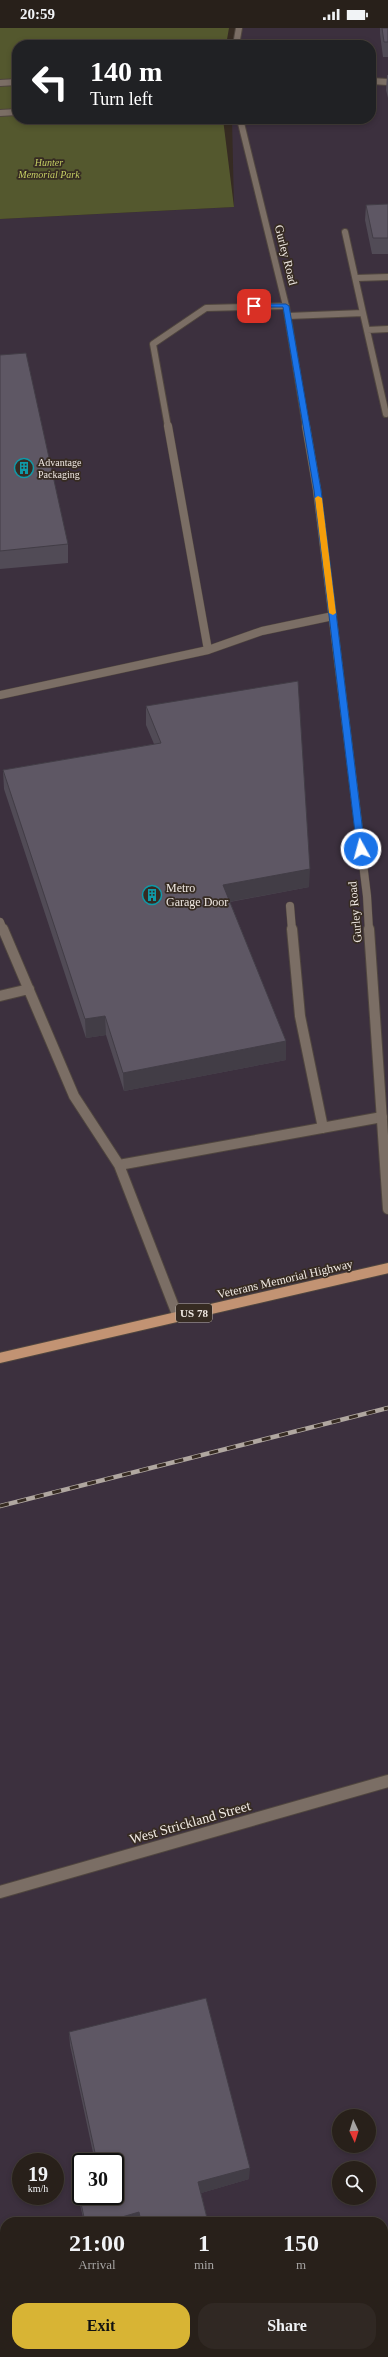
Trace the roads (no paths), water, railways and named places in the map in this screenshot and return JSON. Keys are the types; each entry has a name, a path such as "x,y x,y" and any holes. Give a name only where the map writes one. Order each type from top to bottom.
{"main road":[{"name":"Veterans Memorial Highway","path":"0,1358 388,1268"}],"street":[{"path":"237,40 240,28"},
{"path":"376,81 388,82"},
{"path":"0,83 12,82"},
{"path":"0,113 12,112"},
{"name":"Gurley Road","path":"241,124 286,306 317,490 367,896 388,1209"},
{"path":"346,232 386,414"},
{"path":"356,278 388,277"},
{"path":"208,650 153,344 206,308 286,306"},
{"path":"288,316 363,313"},
{"path":"367,330 388,329"},
{"path":"0,696 208,650 262,631 333,616"},
{"path":"290,906 300,1016 323,1128"},
{"path":"0,922 74,1096 119,1165 178,1317"},
{"path":"0,996 29,989"},
{"path":"119,1165 382,1117"},
{"name":"West Strickland Street","path":"0,1892 388,1781"}],"railway":[{"path":"0,1506 388,1408"}],"place":[{"name":"Advantage Packaging","path":"24,468"},
{"name":"Metro Garage Door","path":"152,895"}],"park label":[{"name":"Hunter Memorial Park","path":"49,168"}]}
